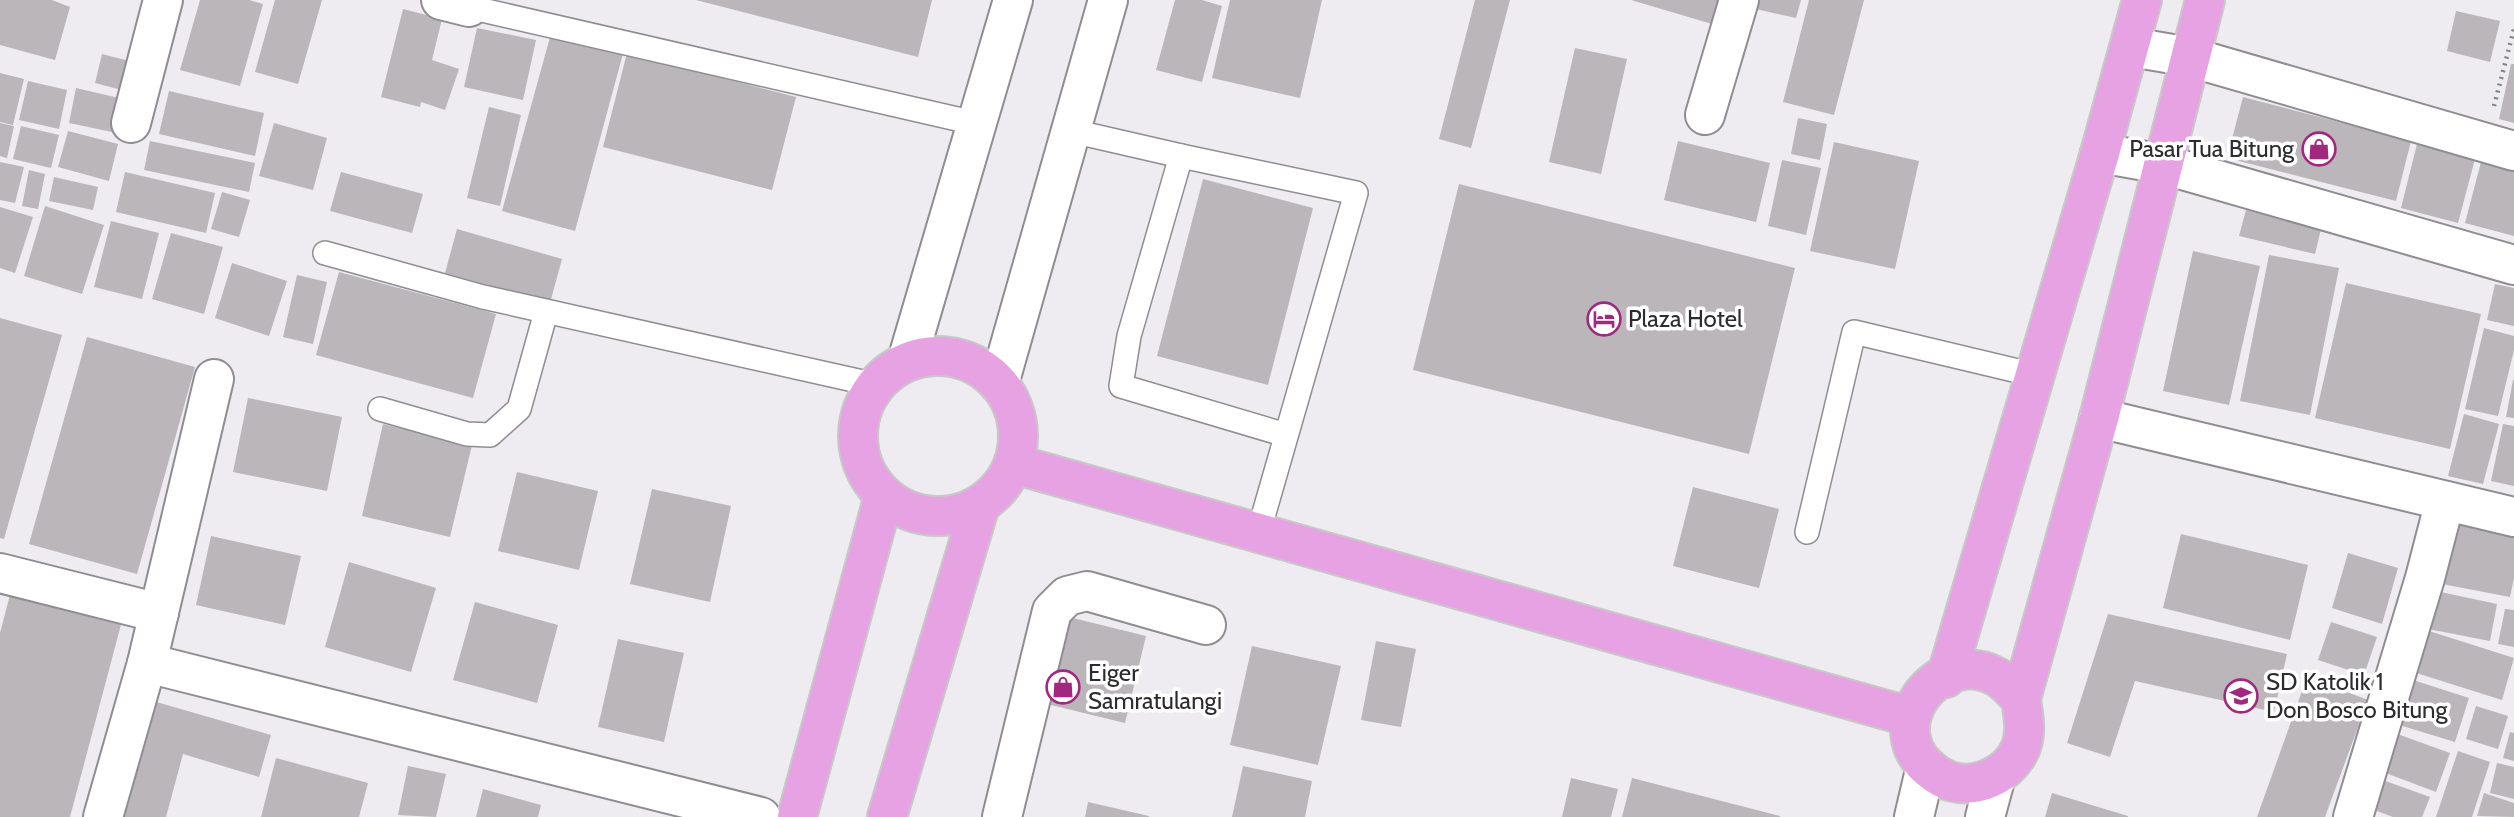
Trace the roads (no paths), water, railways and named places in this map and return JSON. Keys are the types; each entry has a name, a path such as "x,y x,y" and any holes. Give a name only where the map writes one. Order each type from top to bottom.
{"highway":[{"path":"1946,678 2131,47 2141,0"},
{"path":"2021,699 1998,677 1978,670 1957,670 1925,688 1911,717 1911,734 1916,751 1926,766 1952,782 1975,783 1996,776 2011,763 2021,747 2025,728 2021,699 2099,418 2205,0"},
{"path":"926,356 957,358 985,370 999,384 1013,408 1018,437 1014,464 1005,480 980,505 958,514 935,517 912,513 883,499 863,467 858,445 859,423 865,403 877,384 907,361 926,356"},
{"path":"1014,464 1911,717"},
{"path":"797,817 883,499"},
{"path":"887,817 980,505"}],"street":[{"path":"131,122 163,0"},
{"path":"907,361 979,124 1013,0"},
{"path":"999,384 1108,0"},
{"path":"1704,115 1739,0"},
{"path":"2131,47 2190,57 2500,147"},
{"path":"2100,153 2162,164 2514,265"},
{"path":"103,817 147,663 214,379"},
{"path":"2099,418 2514,517"},
{"path":"2353,817 2426,578 2445,501"},
{"path":"0,573 159,613"},
{"path":"1002,817 1052,611 1067,596 1087,591 1206,625"},
{"path":"147,663 761,817"},
{"path":"1914,817 1926,766"},
{"path":"1985,817 1996,776"}],"lane":[{"path":"455,4 979,124"},
{"path":"1072,131 1356,193 1258,534"},
{"path":"1181,156 1129,336 1121,386 1286,435"},
{"path":"325,253 546,312 877,384"},
{"path":"380,409 467,434 490,435 519,409 546,312"},
{"path":"1807,532 1854,332 2035,375"}],"place":[{"name":"Pasar Tua Bitung","path":"2319,149"},
{"name":"Plaza Hotel","path":"1604,319"},
{"name":"Eiger Samratulangi","path":"1063,687"},
{"name":"SD Katolik 1 Don Bosco Bitung","path":"2241,696"}]}
